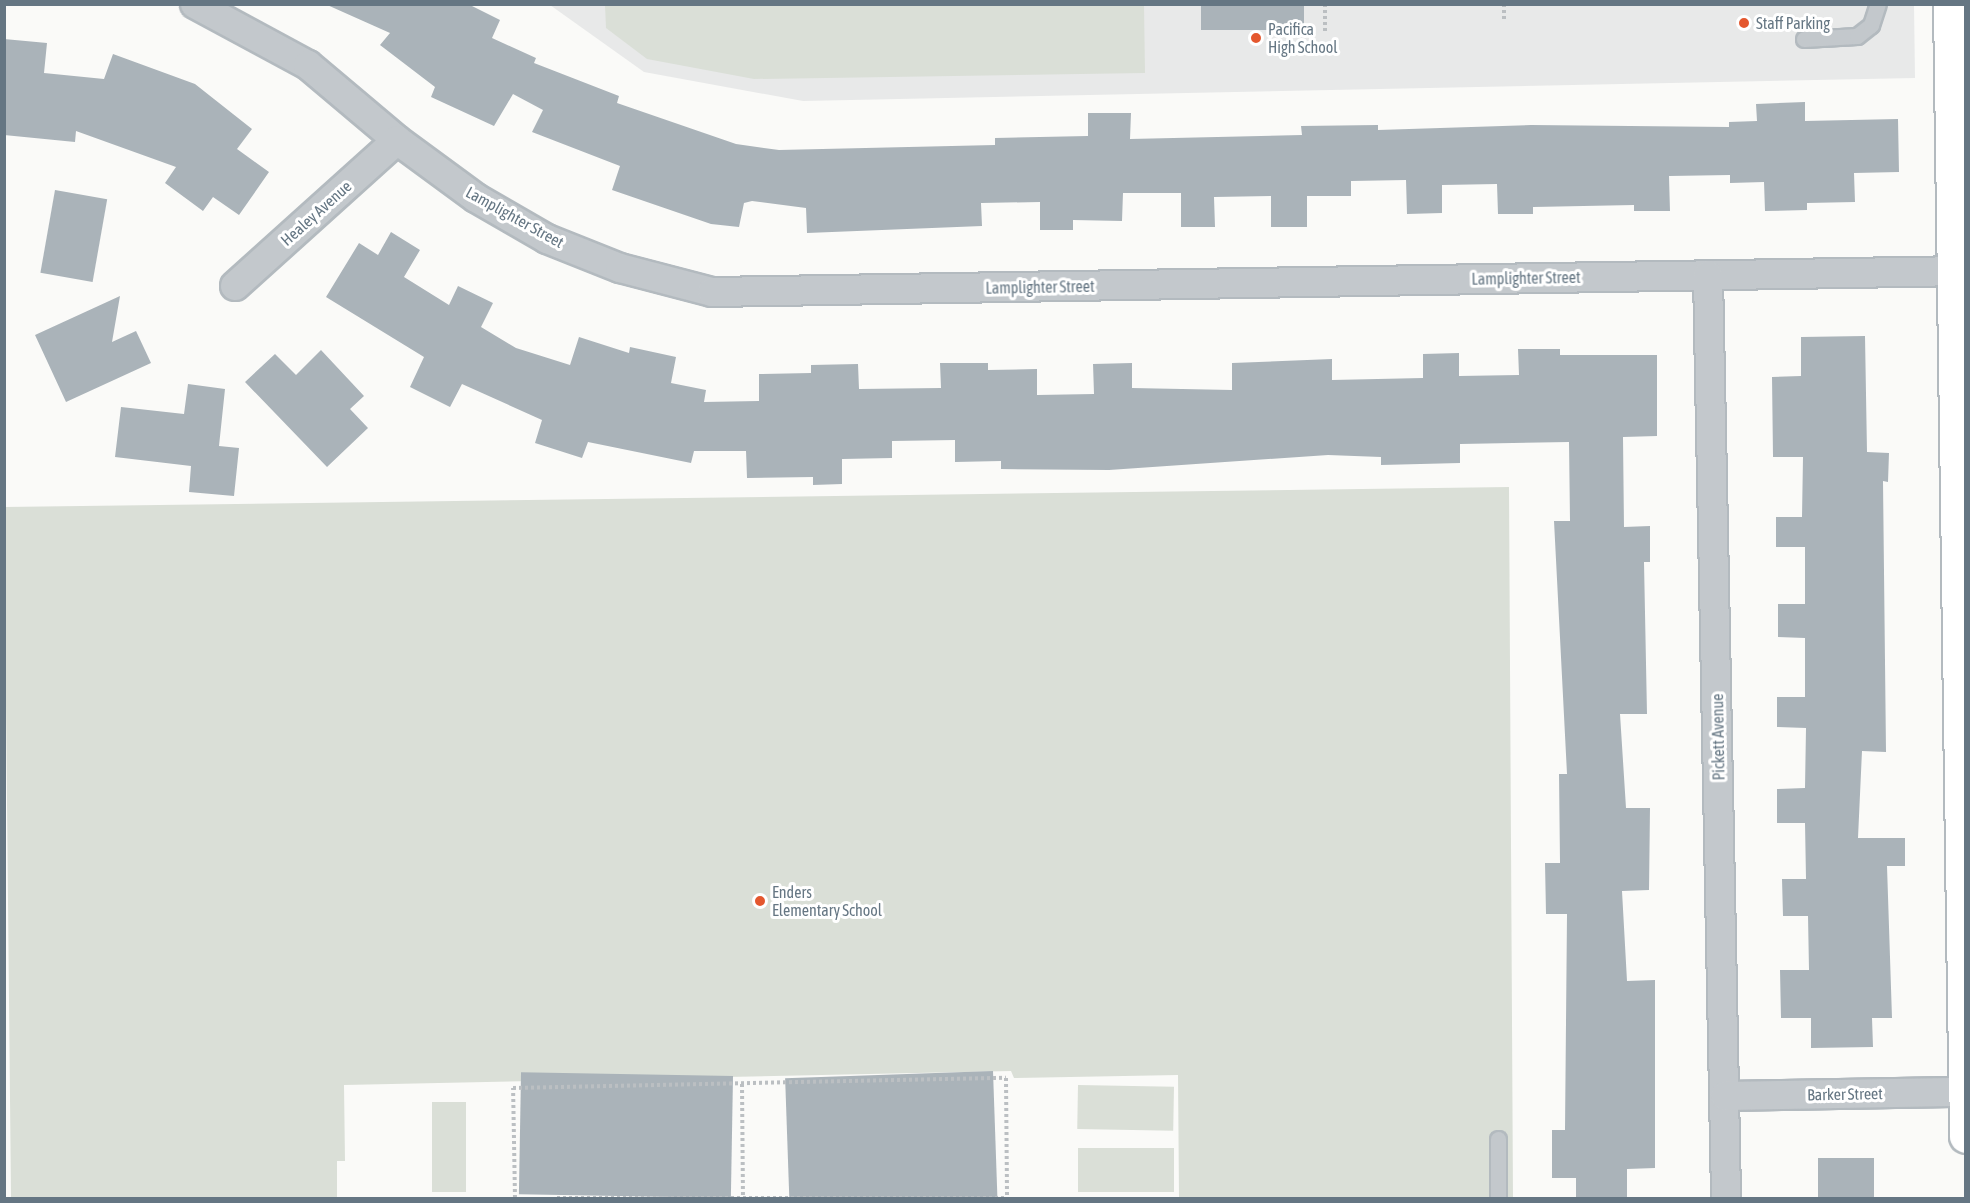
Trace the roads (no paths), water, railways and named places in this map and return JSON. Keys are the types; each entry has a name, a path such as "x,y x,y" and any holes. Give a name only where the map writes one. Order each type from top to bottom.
{"main road":[{"path":"1950,4 1960,271 1965,1137"}],"street":[{"name":"Lamplighter Street","path":"195,4 308,65 397,140 476,198 547,239 620,268 712,292 1960,271"},
{"name":"Healey Avenue","path":"236,286 397,140"},
{"name":"Pickett Avenue","path":"1708,275 1726,1198"},
{"name":"Barker Street","path":"1725,1096 1965,1092"}],"lane":[{"path":"1804,39 1857,36 1871,25 1878,4"},
{"path":"1498,1138 1498,1198"}],"place":[{"name":"Staff Parking","path":"1744,23"},
{"name":"Pacifica High School","path":"1256,38"},
{"name":"Enders Elementary School","path":"760,901"}]}
